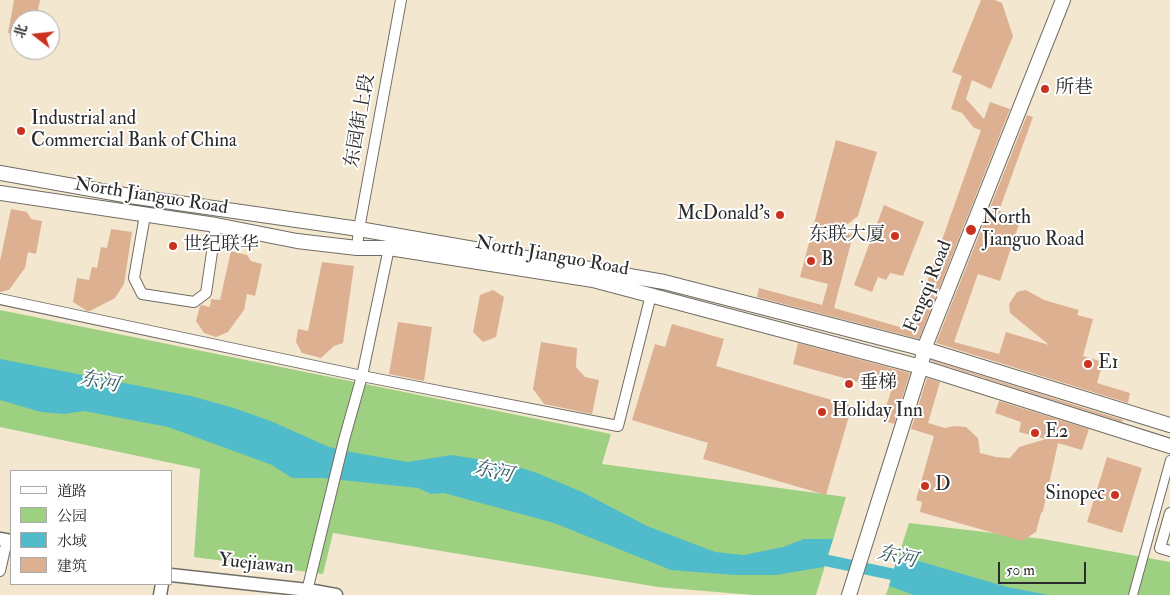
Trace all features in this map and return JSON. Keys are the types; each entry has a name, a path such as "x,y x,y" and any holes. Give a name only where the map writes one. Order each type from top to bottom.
{"main road":[{"name":"Fengqi Road","path":"850,595 924,349 1063,0"},
{"name":"North Jianguo Road","path":"0,173 130,196 359,229 664,282 924,349 1170,426"},
{"name":"North Jianguo Road","path":"0,194 297,240 357,248 389,248 593,280 920,367 1170,446"}],"street":[{"name":"东园街上段","path":"357,248 401,0"},
{"path":"145,216 134,278 142,294 194,302 206,293 216,226"},
{"path":"307,592 344,440 362,376 389,248"},
{"path":"0,299 362,376 618,426 651,295"},
{"path":"1133,595 1170,460"},
{"path":"1170,513 1160,548 1170,551"},
{"path":"0,571 6,540"},
{"name":"Yuejiawan","path":"172,575 336,595"}],"green space":[{"path":"0,310 611,434 602,464 846,497 816,595 752,595 658,587 333,533 323,574 194,557 200,469 0,427"},
{"path":"909,523 1043,539 1170,562 1170,595 886,595"}],"water":[{"path":"0,359 191,396 234,408 273,422 329,447 351,452 408,462 451,455 509,464 537,473 582,492 647,526 715,552 744,555 783,547 804,539 833,539 824,567 776,575 734,575 671,570 554,523 444,493 431,494 418,488 322,478 292,478 272,465 168,427 84,411 64,414 41,412 0,400"},
{"path":"898,555 1007,587 1049,595 914,595 889,586"}],"building":[{"path":"14,0 40,0 38,10 12,10"},
{"path":"981,0 995,0 1002,3 1013,36 991,89 972,80 966,99 984,119 990,102 1010,109 919,339 757,297 759,288 822,305 828,284 800,277 836,140 877,152 858,216 839,231 853,235 834,308 910,330 981,130 974,128 962,113 951,109 962,76 952,72"},
{"path":"1027,115 1033,117 999,211 1021,218 1000,281 978,274 954,342 999,354 1006,332 1049,345 1010,313 1009,304 1017,292 1026,290 1044,300 1079,310 1077,315 1093,319 1083,356 1103,362 1097,383 1130,393 1128,403 936,343"},
{"name":"东联大厦","path":"884,205 924,222 903,276 890,273 886,280 878,277 872,292 854,285"},
{"path":"11,209 27,212 31,219 42,221 36,254 28,252 25,268 9,290 0,292 0,261"},
{"path":"111,229 132,232 124,284 115,298 87,311 73,302 77,278 89,280 92,267 97,268 101,247 107,248"},
{"path":"231,251 247,255 251,261 262,264 255,296 247,294 244,310 228,332 216,337 204,333 196,321 200,306 210,307 211,299 220,300"},
{"path":"322,262 354,266 343,343 334,346 321,358 302,353 296,342 298,329 308,331"},
{"path":"493,290 504,297 496,337 483,342 473,332 480,295"},
{"path":"398,322 432,327 424,381 389,374"},
{"path":"672,324 724,339 716,366 852,406 826,495 703,459 708,443 632,420 655,344 665,347"},
{"path":"541,342 577,348 576,367 585,377 599,380 592,414 544,404 533,389"},
{"path":"798,343 910,373 894,424 882,420 891,391 793,364"},
{"path":"931,360 1123,420 1122,422"},
{"path":"927,378 940,382 928,423 945,428 954,426 966,427 978,438 980,453 1010,458 1019,447 1046,439 1019,432 1021,422 995,413 999,401 1089,429 1082,450 1058,443 1043,511 1036,532 1022,541 920,512 922,502 916,500 934,436 911,429"},
{"name":"Sinopec","path":"1107,457 1142,468 1122,533 1087,522"}],"waterway":[{"name":"东河","path":"810,557 910,578"}],"place":[{"name":"所巷","path":"1045,89"},
{"name":"Industrial and Commercial Bank of China","path":"21,131"},
{"name":"McDonald's","path":"780,215"},
{"name":"North Jianguo Road","path":"971,230"},
{"name":"东联大厦","path":"895,236"},
{"name":"世纪联华","path":"173,246"},
{"name":"B","path":"811,261"},
{"name":"E1","path":"1088,364"},
{"name":"垂梯","path":"849,384"},
{"name":"Holiday Inn","path":"822,412"},
{"name":"E2","path":"1035,433"},
{"name":"D","path":"925,486"},
{"name":"Sinopec","path":"1115,495"}]}
